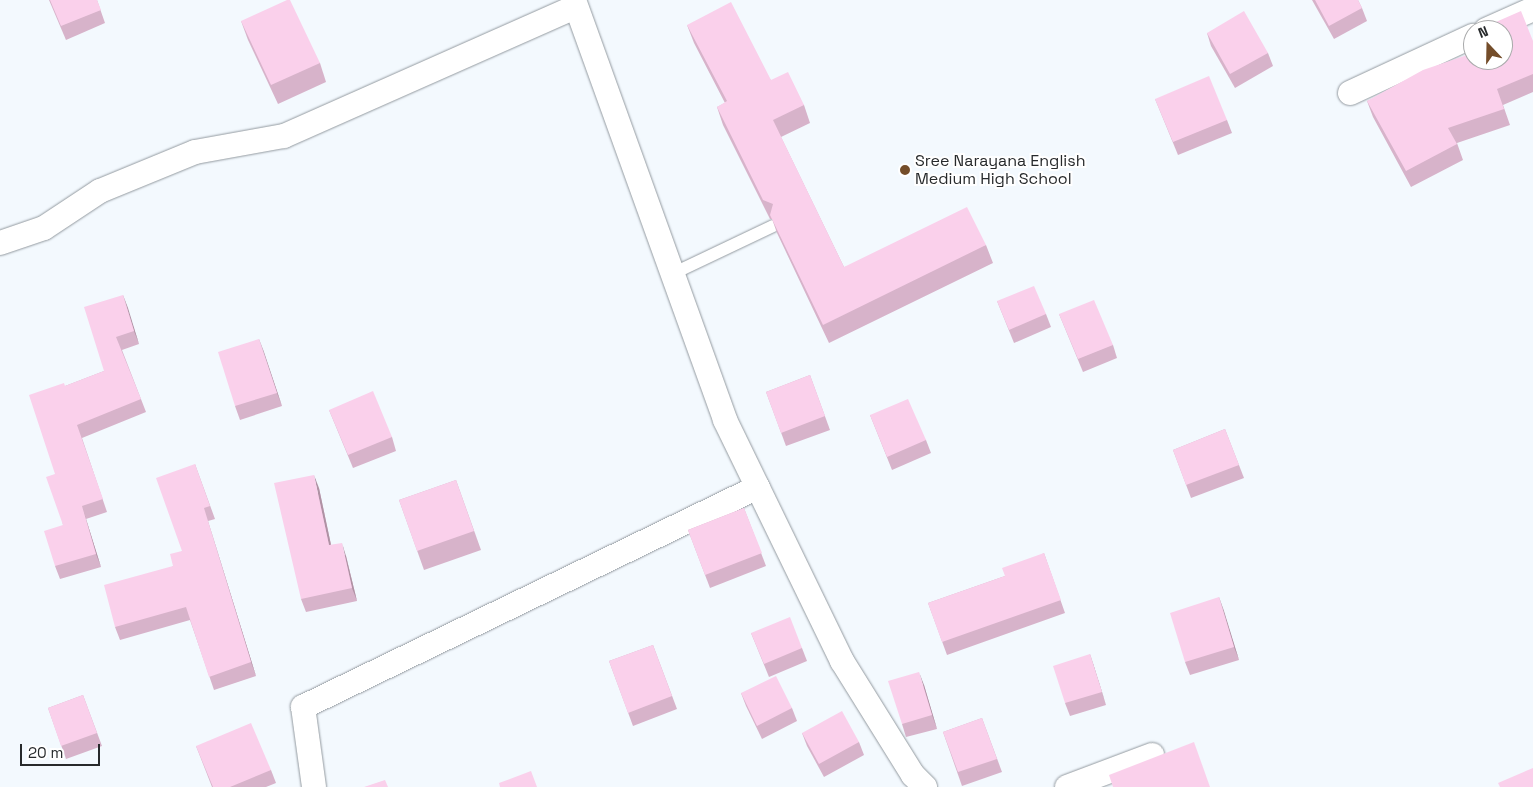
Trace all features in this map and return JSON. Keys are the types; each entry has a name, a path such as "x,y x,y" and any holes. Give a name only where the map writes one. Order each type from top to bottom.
{"street":[{"path":"0,243 44,228 100,191 195,152 284,136 575,3 725,420 842,661 913,775 925,787"},
{"path":"1508,20 1533,9"},
{"path":"1350,93 1463,41"},
{"path":"314,787 303,707 758,487"},
{"path":"1067,787 1152,755"}],"lane":[{"path":"672,274 773,226"}],"building":[{"path":"50,0 97,0 101,10 61,26"},
{"path":"290,0 320,63 271,85 241,21"},
{"path":"1315,0 1358,0 1362,8 1329,26"},
{"path":"731,2 771,80 788,72 804,105 773,120 844,267 967,207 986,245 823,325 770,215 773,204 763,200 717,107 727,101 687,25"},
{"path":"1244,11 1268,53 1230,74 1207,33"},
{"path":"1521,11 1533,41 1533,74 1497,89 1504,109 1448,128 1457,144 1406,171 1367,101 1423,70 1463,56 1463,70 1513,70 1513,20 1500,20"},
{"path":"1209,76 1227,120 1173,142 1155,99"},
{"path":"1034,286 1046,314 1009,330 997,301"},
{"path":"123,295 134,331 116,337 141,399 77,425 103,499 82,506 96,554 55,566 44,531 63,525 46,477 55,474 29,395 64,383 65,386 104,371 84,307"},
{"path":"1094,300 1113,345 1078,359 1059,314"},
{"path":"259,339 277,393 235,406 218,352"},
{"path":"810,375 825,416 781,433 766,392"},
{"path":"373,391 392,437 348,455 329,410"},
{"path":"908,399 926,440 887,457 870,415"},
{"path":"1225,429 1239,465 1186,485 1173,450"},
{"path":"195,464 210,506 204,508 251,662 209,677 186,607 115,627 104,585 173,566 170,554 182,551 156,478"},
{"path":"314,475 329,545 342,543 352,588 301,599 274,483"},
{"path":"456,480 474,531 417,551 399,500"},
{"path":"744,508 762,553 705,575 688,530"},
{"path":"1044,553 1061,600 942,642 928,603 1005,576 1002,568"},
{"path":"1219,597 1234,647 1185,662 1170,613"},
{"path":"790,617 802,648 764,664 751,633"},
{"path":"653,645 672,696 628,713 609,661"},
{"path":"1090,654 1102,692 1065,703 1053,666"},
{"path":"919,672 932,715 902,724 888,681"},
{"path":"776,676 792,708 757,726 741,693"},
{"path":"83,695 97,733 61,746 48,708"},
{"path":"842,711 859,742 819,764 802,733"},
{"path":"982,718 997,759 958,772 943,732"},
{"path":"251,723 271,770 230,787 213,787 196,746"},
{"path":"1194,742 1210,787 1113,787 1109,775"},
{"path":"1533,768 1533,787 1500,787 1498,783"},
{"path":"531,771 537,787 500,787 499,783"},
{"path":"385,780 388,787 364,787"}],"place":[{"name":"Sree Narayana English Medium High School","path":"905,170"}]}
